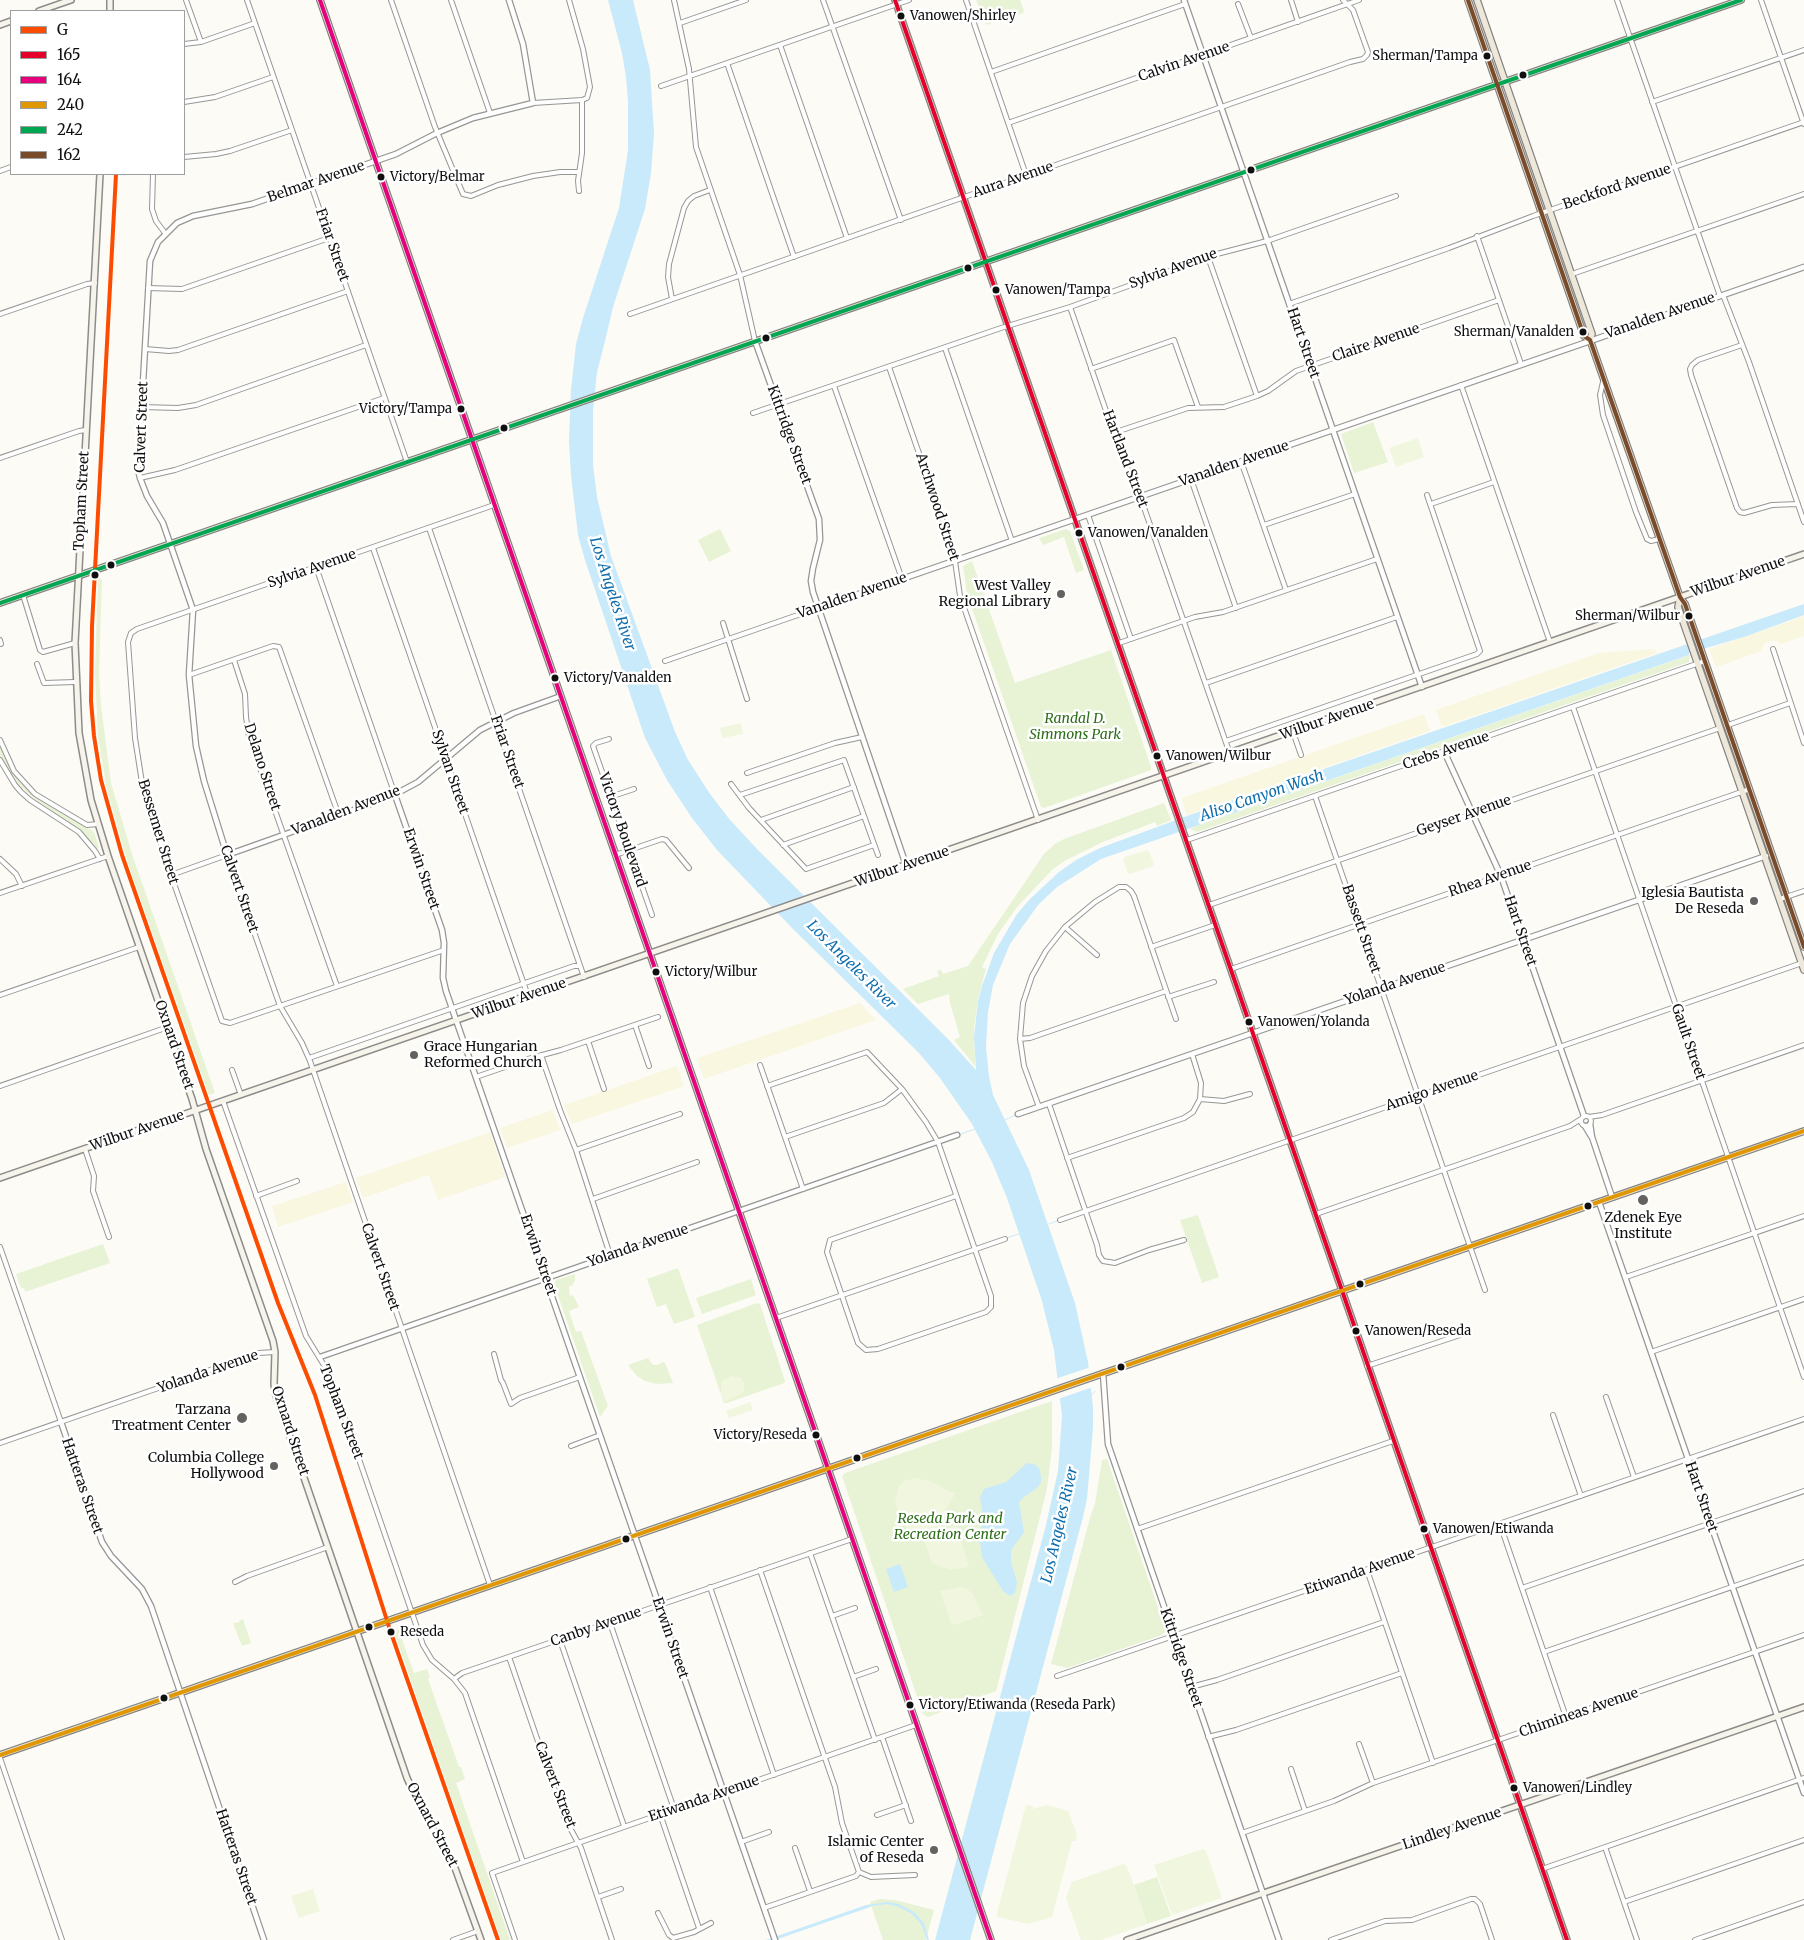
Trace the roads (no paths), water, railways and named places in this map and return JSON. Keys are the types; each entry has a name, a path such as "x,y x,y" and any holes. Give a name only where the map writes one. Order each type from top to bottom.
{"main road":[{"path":"42,10 71,0"},
{"name":"Victory Boulevard","path":"320,0 991,1940"},
{"path":"1468,0 1584,336 1590,340 1680,597 1685,604 1728,725 1804,947"},
{"path":"1477,0 1592,334 1590,340"},
{"path":"0,602 1741,0"},
{"path":"896,2 1567,1940"},
{"name":"Topham Street","path":"100,175 75,643 76,708 83,758 98,824 108,856"},
{"name":"Wilbur Avenue","path":"0,1178 1164,777 1804,554"},
{"path":"1680,597 1678,607 1804,970"},
{"path":"1720,728 1728,725"},
{"name":"Oxnard Street","path":"108,856 168,1028 206,1149 273,1341 276,1396 407,1778 418,1802 455,1868 481,1940"},
{"path":"0,1756 1804,1130"},
{"name":"Lindley Avenue","path":"1128,1940 1804,1707"}],"street":[{"path":"186,0 201,42"},
{"name":"Friar Street","path":"247,0 407,462"},
{"path":"391,0 437,133 450,160 461,190 467,196 498,185 533,176 560,172 579,172"},
{"path":"451,0 490,113"},
{"path":"509,0 523,44 533,103"},
{"path":"569,0 583,49 590,87 587,98 582,100 580,191"},
{"name":"Kittridge Street","path":"674,0 690,76 696,147 740,276 756,341 819,519 820,540 812,581 818,608 906,865"},
{"path":"680,23 746,0"},
{"path":"823,0 834,26 901,220"},
{"path":"661,86 834,26 896,2 909,0"},
{"path":"966,0 1026,176"},
{"path":"1291,0 1298,22"},
{"path":"1343,0 1346,4"},
{"name":"Calvin Avenue","path":"1008,123 1359,0"},
{"path":"1617,0 1697,231 1742,345 1804,522"},
{"path":"1761,0 1804,123"},
{"path":"990,72 1184,2"},
{"name":"Hart Street","path":"1184,2 1422,687"},
{"path":"1238,4 1251,38"},
{"name":"Aura Avenue","path":"630,314 1363,59 1368,52 1353,10 1346,4"},
{"path":"185,44 201,42 255,23"},
{"path":"780,45 847,238"},
{"path":"1652,102 1804,50"},
{"path":"727,63 794,257"},
{"path":"185,102 226,94 273,77"},
{"name":"Belmar Avenue","path":"165,233 177,223 193,216 243,206 311,184 401,152 437,133 490,113 533,103 582,100"},
{"name":"Beckford Avenue","path":"1289,304 1449,248 1550,210 1804,123"},
{"path":"185,157 230,151 292,130"},
{"path":"153,175 152,209 156,221 165,233"},
{"path":"672,299 668,277 669,264 684,208 694,196 710,190"},
{"path":"1572,274 1804,194"},
{"name":"Sylvia Avenue","path":"753,413 1070,306 1208,257 1244,245 1267,241 1396,196"},
{"name":"Calvert Street","path":"165,233 158,242 150,261 138,469 147,496 162,519 193,610 189,675 198,755 204,781 227,855 280,1006 302,1043 313,1070 490,1585"},
{"path":"1477,236 1521,364"},
{"path":"148,288 182,289 329,238"},
{"path":"1208,257 1257,396"},
{"name":"Vanalden Avenue","path":"665,661 1804,267"},
{"path":"0,314 87,284 95,283"},
{"path":"145,349 178,350 348,291"},
{"name":"Claire Avenue","path":"1113,433 1188,408 1224,407 1257,396 1268,391 1291,374 1310,366 1500,300"},
{"name":"Hartland Street","path":"1070,306 1113,433 1125,465 1140,496 1185,621 1230,754"},
{"path":"1091,369 1174,340 1198,407"},
{"path":"141,407 178,408 196,405 366,345"},
{"path":"1742,345 1698,360 1691,367 1691,375 1730,491 1741,513 1772,505 1804,506"},
{"path":"944,348 1012,541"},
{"name":"Archwood Street","path":"889,367 956,560 960,596 1038,820"},
{"path":"1604,380 1600,395 1603,414 1618,459 1646,538 1651,541 1659,538"},
{"path":"1461,385 1550,642"},
{"path":"834,386 902,579"},
{"path":"140,478 175,470 384,398"},
{"path":"0,458 86,430"},
{"path":"1242,461 1286,590"},
{"path":"1191,479 1236,608"},
{"path":"1430,504 1494,482"},
{"path":"1264,525 1355,494"},
{"path":"1226,741 1477,654 1480,651 1427,495"},
{"name":"Sylvia Avenue","path":"131,633 137,629 494,505"},
{"path":"1088,515 1131,639"},
{"name":"Friar Street","path":"429,528 584,977"},
{"name":"Sylvan Street","path":"372,548 528,996"},
{"path":"1119,643 1185,621 1236,608 1377,559"},
{"name":"Erwin Street","path":"316,567 442,930 444,985 774,1939"},
{"path":"23,595 40,650 43,652 75,643"},
{"path":"1206,683 1397,617"},
{"path":"723,623 747,699"},
{"name":"Bessemer Street","path":"131,633 128,642 135,738 148,804 220,1018 224,1023 230,1023 280,1006"},
{"path":"189,675 273,646 279,647 340,816"},
{"path":"1773,649 1804,743"},
{"name":"Delano Street","path":"234,660 246,694 246,717 249,737 337,986"},
{"name":"Crebs Avenue","path":"1186,840 1705,661"},
{"path":"37,664 44,683 76,682"},
{"name":"Vanalden Avenue","path":"171,875 395,795 418,782 480,730 514,713 560,696"},
{"path":"1728,725 1790,704"},
{"name":"Gault Street","path":"1573,707 1804,1376"},
{"name":"Geyser Avenue","path":"1209,905 1720,728"},
{"path":"1293,732 1301,755"},
{"path":"747,773 862,737"},
{"name":"Victory Boulevard","path":"609,739 593,746 652,915"},
{"path":"0,740 14,771 35,794 87,825 98,824"},
{"name":"Hart Street","path":"1444,751 1501,876 1585,1117"},
{"path":"0,760 21,792 79,832 95,850 100,859"},
{"path":"740,795 844,760 878,855"},
{"path":"731,784 760,820 806,869 874,845"},
{"path":"760,820 854,787"},
{"path":"610,797 634,788"},
{"name":"Rhea Avenue","path":"1231,969 1750,789"},
{"name":"Bassett Street","path":"1315,796 1485,1290"},
{"path":"783,845 864,816"},
{"path":"615,855 662,839 666,840 689,868"},
{"name":"Yolanda Avenue","path":"1018,1114 1772,854"},
{"path":"0,893 108,856"},
{"path":"0,858 16,874 22,886"},
{"path":"1039,1107 1024,1066 1020,1039 1023,1003 1032,976 1046,951 1065,926 1094,902 1115,888 1126,887 1131,890 1134,896 1176,1019"},
{"path":"1780,899 1804,891"},
{"path":"1151,947 1215,925"},
{"path":"1065,926 1097,955"},
{"path":"0,995 140,947"},
{"path":"280,1006 444,950"},
{"name":"Amigo Avenue","path":"1060,1220 1803,963"},
{"name":"Wilbur Avenue","path":"308,1058 574,966 580,966"},
{"path":"1168,997 1214,982"},
{"path":"1020,1039 1030,1038 1166,992"},
{"path":"476,1077 658,1017"},
{"path":"635,1025 649,1066"},
{"path":"0,1086 168,1028"},
{"path":"588,1041 604,1088"},
{"path":"1316,1214 1570,1126 1585,1117 1602,1115 1804,1045"},
{"path":"767,1086 867,1052 902,1090 926,1122 938,1142 992,1296 991,1306 986,1312 878,1349 866,1350 858,1343 827,1252 829,1244 833,1238 956,1196"},
{"path":"1067,1158 1184,1118 1193,1112 1200,1099 1201,1083 1192,1054"},
{"path":"541,1055 593,1199 610,1256"},
{"path":"760,1065 803,1189"},
{"path":"232,1070 241,1095"},
{"path":"785,1137 884,1102 902,1090"},
{"path":"1200,1099 1224,1101 1250,1094"},
{"name":"Topham Street","path":"224,1101 306,1336 330,1375 412,1612"},
{"path":"1049,1104 1099,1255 1106,1262 1115,1263 1149,1250 1184,1240"},
{"path":"576,1150 680,1114"},
{"path":"1570,1126 1587,1124 1602,1115"},
{"path":"1585,1117 1612,1197"},
{"path":"1585,1117 1587,1124"},
{"name":"Yolanda Avenue","path":"320,1357 957,1135"},
{"path":"85,1149 94,1176 94,1191 109,1237"},
{"path":"593,1199 698,1162"},
{"path":"256,1196 298,1182"},
{"name":"Hart Street","path":"1599,1202 1777,1716 1802,1779 1804,1793"},
{"path":"1626,1278 1804,1216"},
{"path":"776,1318 1005,1239"},
{"name":"Hatteras Street","path":"0,1247 102,1542 111,1556 134,1580 146,1596 264,1940"},
{"path":"1651,1352 1804,1299"},
{"path":"1368,1366 1460,1335"},
{"name":"Yolanda Avenue","path":"0,1443 260,1354 275,1352"},
{"path":"494,1354 501,1380 511,1404 520,1398 580,1377"},
{"name":"Kittridge Street","path":"1100,1374 1108,1444 1279,1940"},
{"path":"1606,1397 1634,1477"},
{"path":"1553,1415 1581,1496"},
{"name":"Etiwanda Avenue","path":"1057,1676 1804,1418"},
{"path":"571,1446 600,1435"},
{"path":"1137,1529 1393,1440"},
{"path":"1522,1588 1804,1490"},
{"path":"1500,1524 1566,1717"},
{"name":"Canby Avenue","path":"454,1679 459,1675 509,1657 852,1539"},
{"path":"236,1582 247,1576 328,1547"},
{"path":"810,1553 875,1740"},
{"path":"1544,1652 1804,1562"},
{"path":"760,1570 835,1787 842,1823 860,1872 871,1877 915,1875"},
{"path":"1367,1570 1433,1763"},
{"path":"710,1587 774,1775"},
{"path":"832,1616 855,1608"},
{"path":"412,1612 428,1655 454,1679 465,1693 523,1862"},
{"path":"1191,1687 1217,1680 1384,1622"},
{"path":"610,1623 674,1810"},
{"name":"Chimineas Avenue","path":"1242,1833 1334,1801 1373,1783 1804,1635"},
{"path":"560,1640 624,1826"},
{"name":"Calvert Street","path":"509,1657 564,1817 578,1842 612,1940"},
{"path":"853,1677 876,1669"},
{"path":"1208,1737 1236,1730 1402,1673"},
{"name":"Etiwanda Avenue","path":"515,1940 492,1872 916,1725"},
{"path":"882,1737 911,1821"},
{"path":"1359,1744 1373,1783"},
{"path":"0,1756 62,1940"},
{"path":"1291,1769 1305,1810"},
{"path":"1542,1868 1802,1779"},
{"path":"877,1815 906,1805"},
{"path":"660,1814 699,1928"},
{"path":"741,1842 769,1832"},
{"path":"1624,1902 1804,1840"},
{"path":"1605,1847 1637,1940"},
{"path":"795,1848 810,1891"},
{"path":"764,1908 856,1876 860,1872"},
{"path":"598,1897 621,1890"},
{"path":"1331,1940 1385,1921 1412,1920 1467,1900 1475,1899 1481,1907 1492,1940"},
{"path":"1695,1940 1804,1902"},
{"path":"658,1913 672,1938 694,1932 711,1922"},
{"path":"453,1940 478,1931"}],"water":[{"path":"608,0 633,0 650,70 654,134 651,173 645,209 613,307 597,372 593,411 593,465 597,497 611,556 675,732 688,760 710,794 730,820 758,850 948,1039 976,1070 974,1037 978,1001 994,953 1017,914 1030,899 1059,872 1076,860 1100,848 1187,816 1804,604 1804,615 1744,637 1689,653 1689,655 1101,859 1057,887 1038,905 1010,944 993,985 988,1012 986,1047 989,1076 993,1095 1029,1170 1075,1303 1088,1362 1093,1407 1093,1428 1087,1499 1083,1517 970,1940 935,1940 1046,1525 1058,1471 1062,1416 1054,1350 1042,1301 1007,1198 992,1162 972,1124 940,1078 918,1052 792,928 717,850 692,818 667,780 645,738 585,560 578,535 571,475 569,440 571,390 576,344 619,208 628,150 626,77 622,53"},
{"path":"1027,1463 1034,1464 1039,1468 1041,1482 1037,1488 1019,1502 1024,1532 1011,1550 1011,1562 1017,1582 1015,1593 1010,1596 1003,1591 982,1557 980,1542 983,1517 980,1497 984,1489 1006,1482"},
{"path":"900,1564 908,1587 894,1592 886,1569"},
{"path":"887,1902 899,1904 914,1912 924,1923 929,1940 927,1940 921,1924 912,1914 899,1907 887,1904 873,1906 775,1940 766,1940 866,1905"}],"waterway":[{"path":"1005,1120 1017,1114"},
{"path":"958,1135 975,1129"},
{"path":"1049,1224 1059,1220"},
{"path":"1006,1238 1019,1234"},
{"path":"1091,1396 1095,1391"}],"place":[{"name":"Vanowen/Shirley","path":"901,16"},
{"name":"Sherman/Tampa","path":"1487,56"},
{"name":"Victory/Belmar","path":"381,177"},
{"name":"Vanowen/Tampa","path":"996,290"},
{"name":"Sherman/Vanalden","path":"1583,332"},
{"name":"Victory/Tampa","path":"461,409"},
{"name":"Vanowen/Vanalden","path":"1079,533"},
{"name":"West Valley Regional Library","path":"1061,594"},
{"name":"Sherman/Wilbur","path":"1689,616"},
{"name":"Victory/Vanalden","path":"555,678"},
{"name":"Vanowen/Wilbur","path":"1157,756"},
{"name":"Iglesia Bautista De Reseda","path":"1754,901"},
{"name":"Victory/Wilbur","path":"656,972"},
{"name":"Vanowen/Yolanda","path":"1249,1022"},
{"name":"Grace Hungarian Reformed Church","path":"414,1055"},
{"name":"Zdenek Eye Institute","path":"1643,1200"},
{"name":"Vanowen/Reseda","path":"1356,1331"},
{"name":"Tarzana Treatment Center","path":"242,1418"},
{"name":"Victory/Reseda","path":"816,1435"},
{"name":"Columbia College Hollywood","path":"274,1466"},
{"name":"Vanowen/Etiwanda","path":"1424,1529"},
{"name":"Reseda","path":"391,1632"},
{"name":"Victory/Etiwanda (Reseda Park)","path":"910,1705"},
{"name":"Vanowen/Lindley","path":"1514,1788"},
{"name":"Islamic Center of Reseda","path":"934,1850"}],"water label":[{"name":"Los Angeles River","path":"612,594"},
{"name":"Aliso Canyon Wash","path":"1262,796"},
{"name":"Los Angeles River","path":"851,965"},
{"name":"Los Angeles River","path":"1060,1525"}],"park label":[{"name":"Randal D. Simmons Park","path":"1075,728"},
{"name":"Reseda Park and Recreation Center","path":"950,1528"}]}
